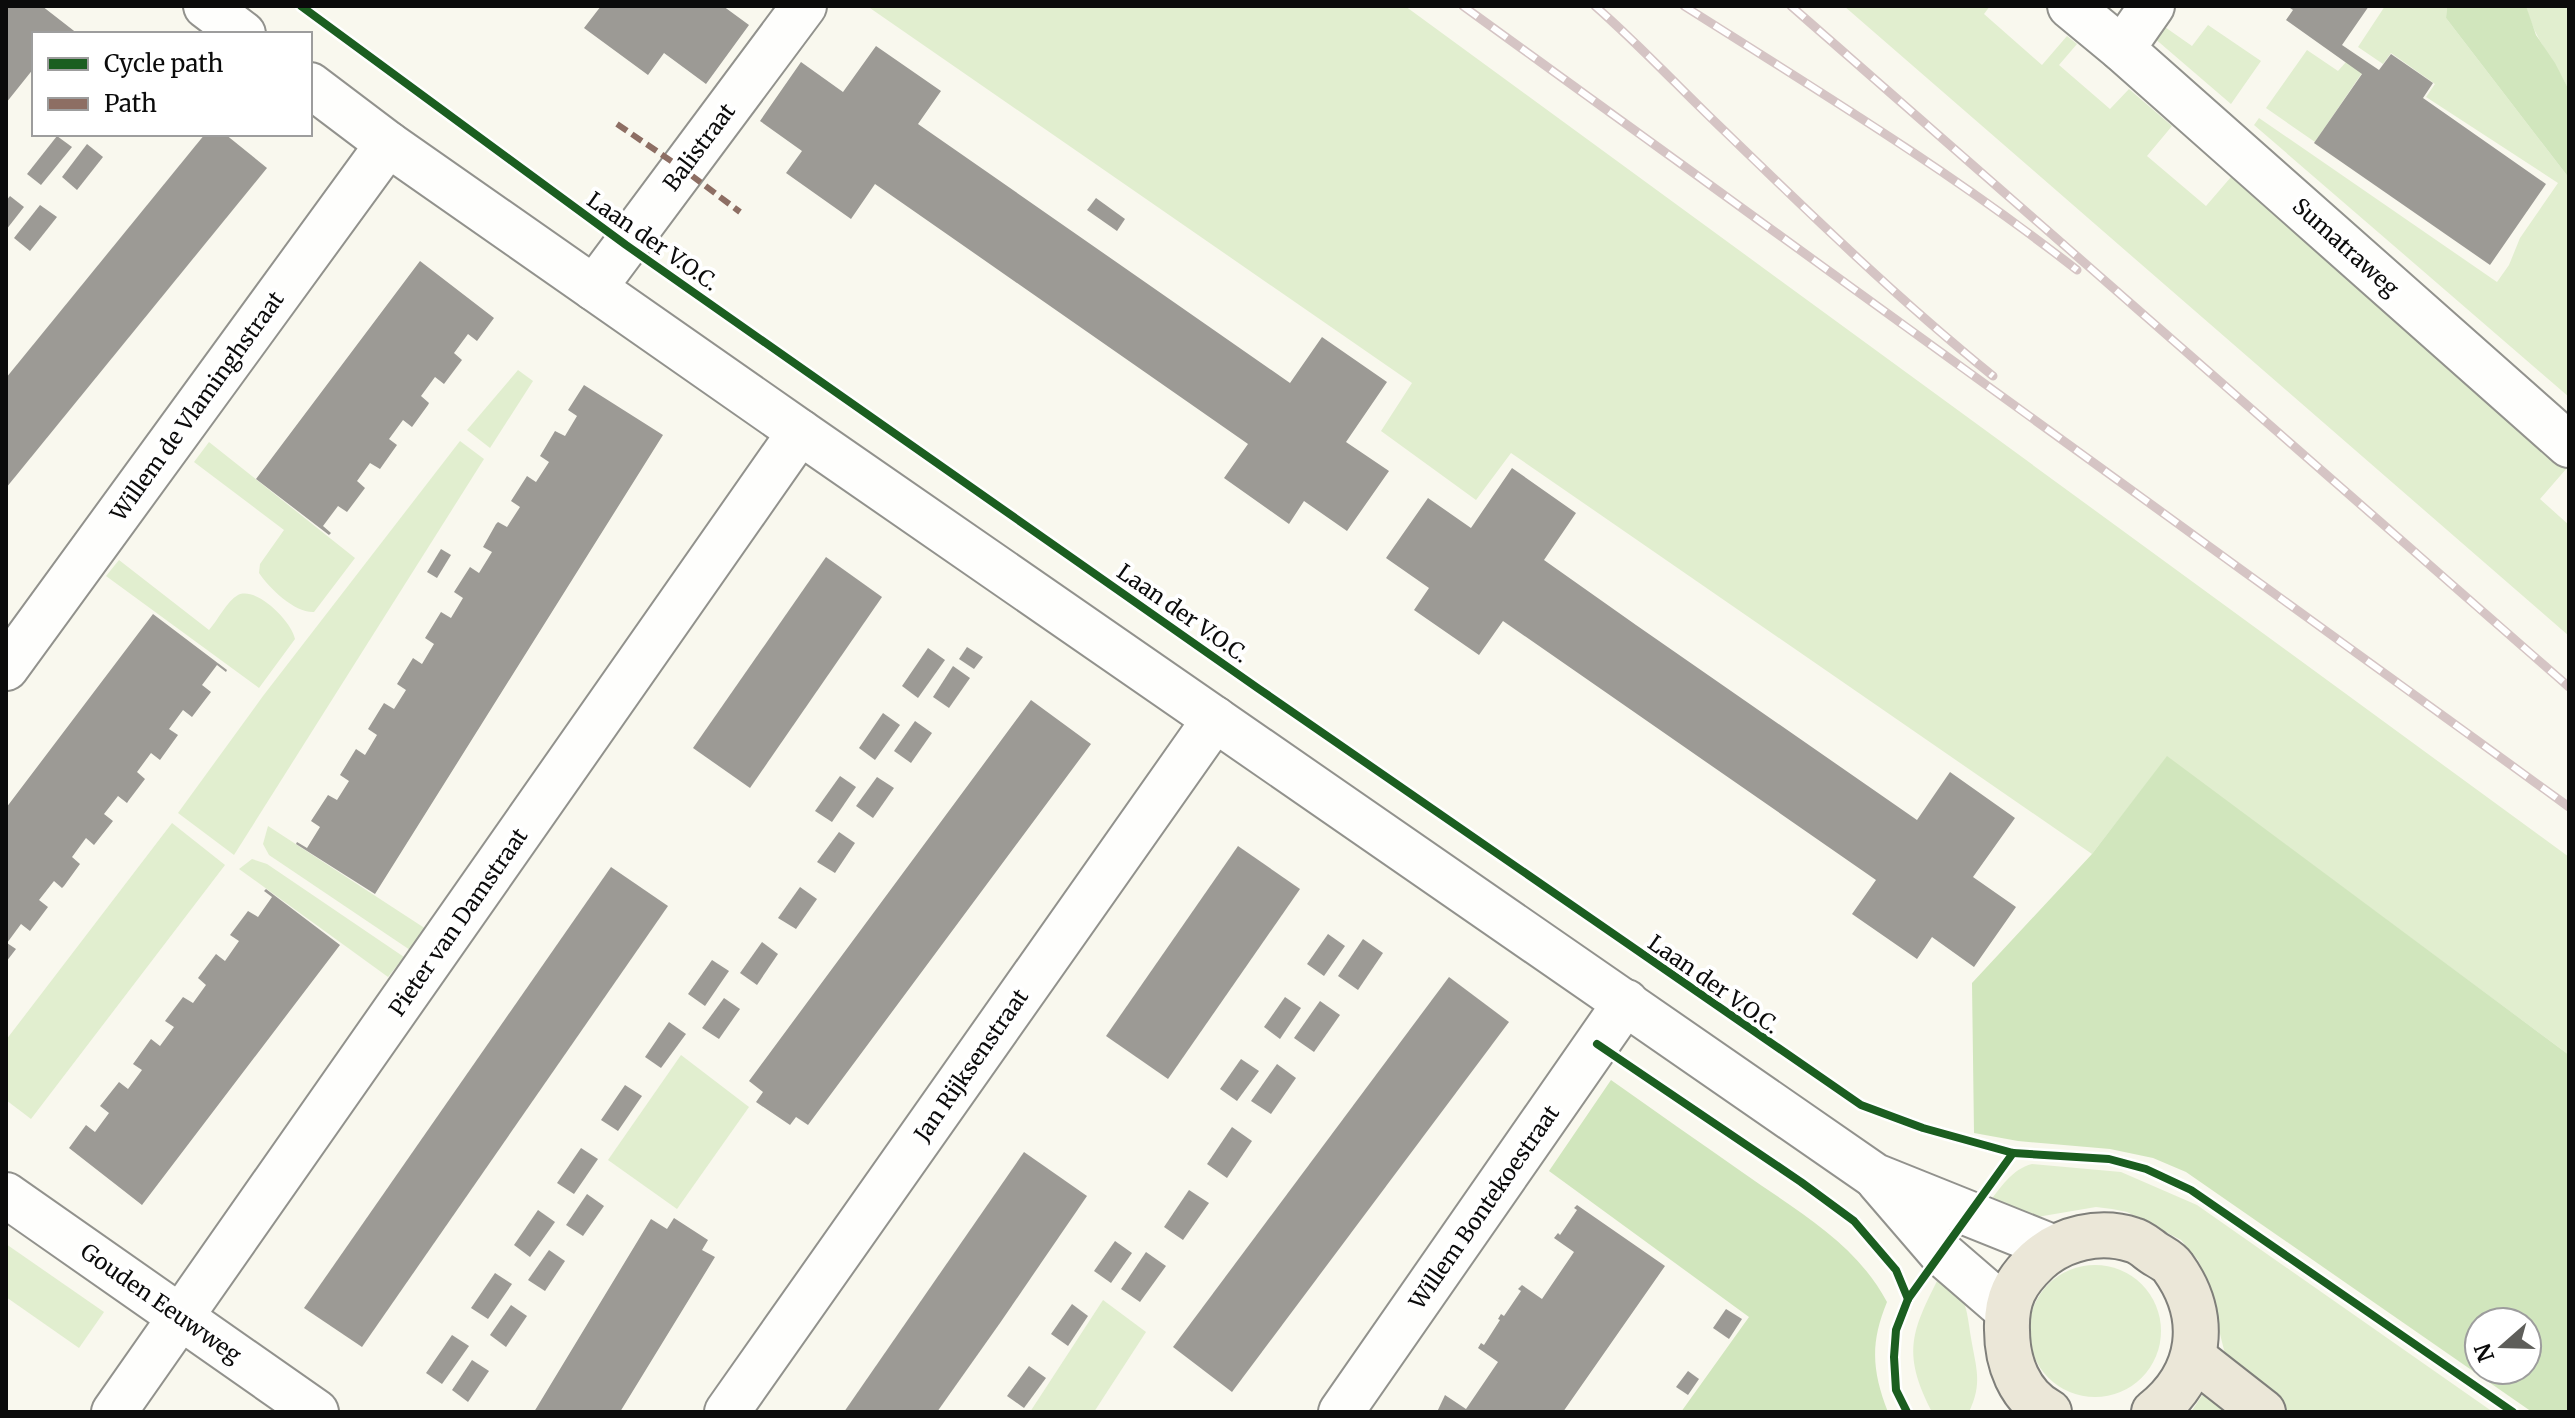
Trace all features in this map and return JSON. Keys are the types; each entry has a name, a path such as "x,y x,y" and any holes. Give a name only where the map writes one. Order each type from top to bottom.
{"main road":[{"path":"2023,1403 2007,1353 2006,1309 2020,1277 2052,1247 2095,1234 2135,1240 2172,1265 2196,1310 2194,1358 2182,1385 2156,1412"},
{"path":"2194,1358 2263,1412"}],"street":[{"path":"206,6 240,32"},
{"name":"Balistraat","path":"594,288 804,6"},
{"name":"Sumatraweg","path":"2070,6 2569,445"},
{"path":"2122,49 2152,6"},
{"path":"312,87 388,144 800,432 1875,1176 2052,1247"},
{"name":"Willem de Vlaminghstraat","path":"6,668 388,144"},
{"name":"Pieter van Damstraat","path":"114,1412 800,432"},
{"name":"Jan Rijksenstraat","path":"727,1412 1215,719"},
{"name":"Willem Bontekoestraat","path":"1341,1412 1626,1002"},
{"path":"1875,1176 1941,1253 2006,1309"},
{"name":"Gouden Eeuwweg","path":"6,1195 316,1412"}],"green space":[{"path":"867,6 1405,6 2569,857 2569,1055 2167,757 2092,854 1511,453 1476,500 1381,431 1412,383"},
{"path":"1844,6 1990,6 1984,14 2042,65 2067,36 2077,44 2059,65 2110,109 2129,89 2172,126 2147,156 2206,206 2231,177 2567,468 2540,499 2569,525 2569,636"},
{"path":"2385,6 2447,6 2446,18 2569,178 2569,397 2254,125 2259,118 2497,282 2509,265 2520,238 2558,183 2426,97 2435,84 2391,53 2383,64 2358,47"},
{"path":"2447,6 2526,6 2536,35 2569,90 2569,178 2446,18"},
{"path":"2526,6 2569,6 2569,90 2539,39"},
{"path":"2162,25 2192,46 2208,25 2261,61 2231,104 2153,37"},
{"path":"2307,50 2338,71 2346,62 2362,73 2315,142 2266,108"},
{"path":"518,370 533,381 490,448 467,430"},
{"path":"460,441 484,459 234,855 178,813 263,696"},
{"path":"209,442 355,558 314,612 291,604 276,593 259,573 260,564 284,530 194,462"},
{"path":"119,560 209,630 230,602 238,595 246,594 264,600 281,615 295,639 259,688 106,576"},
{"path":"2167,756 2569,1055 2569,1412 2532,1412 2495,1386 2543,1386 2543,1306 2463,1306 2463,1364 2186,1172 2153,1158 2110,1149 2018,1141 1974,1133 1972,983 2092,854"},
{"path":"172,823 225,865 31,1119 6,1100 6,1040"},
{"path":"268,826 426,929 410,950 269,855 263,844"},
{"path":"252,859 267,864 404,957 388,977 239,869"},
{"path":"681,1055 749,1107 677,1209 608,1160"},
{"path":"1611,1080 1804,1214 1859,1262 1887,1302 1878,1331 1875,1357 1888,1412 1681,1412 1749,1317 1549,1171"},
{"path":"2032,1164 2121,1172 2197,1205 2493,1412 2287,1412 2246,1384 2225,1354 2206,1278 2198,1260 2181,1240 2127,1212 2112,1209 2096,1207 2037,1217 1988,1204 2012,1175"},
{"path":"6,1244 104,1312 79,1348 6,1297"},
{"path":"2095,1265 2120,1270 2142,1284 2156,1306 2161,1331 2156,1356 2142,1378 2120,1392 2095,1397 2070,1392 2048,1378 2034,1356 2029,1331 2034,1306 2048,1284 2070,1270"},
{"path":"1942,1271 1964,1302 1968,1317 1977,1375 1976,1392 1969,1412 1932,1412 1916,1372 1914,1340"},
{"path":"1103,1300 1146,1332 1094,1412 1030,1412"},
{"path":"2205,1391 2236,1412 2191,1412"}],"building":[{"path":"6,6 42,6 75,32 32,32 32,70 6,103"},
{"path":"601,6 723,6 749,25 706,84 664,53 648,75 584,28"},
{"path":"2287,6 2369,6 2342,45 2379,70 2391,54 2433,83 2423,98 2546,184 2490,265 2314,143 2362,74 2286,20 2293,10"},
{"path":"876,46 941,91 918,124 1290,383 1322,337 1387,382 1346,442 1389,471 1347,531 1304,501 1289,524 1224,478 1248,444 875,184 851,219 786,173 802,151 760,121 801,62 843,92"},
{"path":"57,136 72,147 41,185 27,174"},
{"path":"203,136 227,136 267,168 6,488 6,378"},
{"path":"87,144 103,157 77,190 62,177"},
{"path":"10,196 24,207 6,230 6,201"},
{"path":"1096,198 1125,219 1117,231 1087,210"},
{"path":"40,205 57,217 30,251 14,238"},
{"path":"420,261 494,318 477,341 468,334 454,353 462,360 444,384 435,377 421,396 429,403 412,427 403,420 389,439 397,445 380,469 370,463 357,481 365,488 347,512 338,506 323,526 331,533 329,535 256,479"},
{"path":"584,385 663,435 375,894 296,844 307,848 320,827 311,821 328,795 337,800 349,781 340,775 356,749 365,755 377,735 368,729 384,703 394,709 406,690 397,684 413,658 422,664 434,644 425,638 441,612 451,618 463,598 454,592 470,567 479,573 492,552 483,547 496,524 498,522 507,527 520,507 511,501 527,476 536,482 549,462 540,456 555,431 565,436 577,416 568,410"},
{"path":"1512,468 1576,513 1544,560 1636,625 1917,820 1950,772 2015,818 1973,877 2016,907 1974,967 1932,937 1917,959 1852,914 1876,880 1503,621 1479,655 1414,610 1429,588 1386,558 1428,498 1471,528"},
{"path":"441,549 451,555 437,578 427,572"},
{"path":"826,557 882,597 750,788 693,748"},
{"path":"153,614 227,670 217,665 202,685 211,692 192,717 183,710 169,729 178,735 160,760 151,753 137,772 145,779 127,803 118,796 104,814 113,821 94,845 86,838 72,857 80,864 64,886 62,888 54,881 39,900 48,907 30,931 21,924 7,943 16,949 6,962 6,808"},
{"path":"967,647 983,657 974,669 959,659"},
{"path":"928,648 945,660 918,698 902,686"},
{"path":"953,666 970,678 949,708 933,697"},
{"path":"1031,700 1091,744 808,1125 796,1117 790,1125 756,1102 763,1092 749,1081"},
{"path":"883,713 900,725 875,760 859,748"},
{"path":"915,721 932,733 911,763 894,751"},
{"path":"840,776 856,787 832,822 815,811"},
{"path":"877,777 894,788 873,818 856,806"},
{"path":"839,832 855,843 835,873 817,862"},
{"path":"1238,846 1300,889 1168,1079 1106,1036"},
{"path":"611,867 668,906 362,1347 304,1308"},
{"path":"800,887 817,899 796,929 778,918"},
{"path":"266,889 340,945 142,1205 69,1148 86,1125 95,1132 109,1113 100,1106 119,1082 128,1089 142,1070 133,1064 151,1039 160,1046 174,1027 165,1021 183,997 193,1003 206,985 198,978 216,954 225,961 239,941 230,935 248,911 258,917 272,897 264,891"},
{"path":"1328,934 1345,946 1324,976 1307,964"},
{"path":"1363,939 1383,953 1358,990 1338,976"},
{"path":"762,942 778,954 757,985 740,973"},
{"path":"712,960 729,971 705,1006 688,994"},
{"path":"1449,977 1509,1022 1232,1392 1173,1347"},
{"path":"1285,997 1301,1008 1280,1039 1264,1027"},
{"path":"724,998 740,1009 719,1039 702,1028"},
{"path":"1320,1001 1340,1015 1314,1052 1294,1038"},
{"path":"669,1022 686,1034 661,1068 645,1057"},
{"path":"1241,1059 1259,1071 1237,1101 1220,1089"},
{"path":"1277,1064 1296,1078 1271,1114 1251,1101"},
{"path":"625,1085 642,1096 618,1131 601,1120"},
{"path":"1232,1127 1252,1141 1227,1178 1207,1164"},
{"path":"581,1148 598,1159 574,1194 557,1183"},
{"path":"1024,1152 1087,1196 1000,1323 937,1412 844,1412"},
{"path":"1189,1190 1209,1203 1183,1240 1164,1227"},
{"path":"587,1194 604,1206 583,1236 566,1225"},
{"path":"1577,1205 1665,1266 1563,1412 1437,1412 1445,1395 1466,1409 1498,1362 1478,1348 1481,1343 1484,1345 1501,1314 1504,1316 1521,1291 1518,1289 1522,1285 1542,1299 1574,1252 1554,1238 1558,1233 1560,1235 1577,1210 1574,1208"},
{"path":"538,1210 555,1222 530,1257 514,1245"},
{"path":"674,1218 708,1240 702,1250 715,1257 620,1412 534,1412 651,1219 667,1229"},
{"path":"1115,1241 1132,1253 1111,1283 1094,1271"},
{"path":"549,1250 565,1261 545,1291 528,1280"},
{"path":"1146,1252 1166,1266 1140,1302 1121,1289"},
{"path":"495,1273 512,1284 488,1319 471,1308"},
{"path":"1072,1304 1088,1316 1068,1346 1051,1334"},
{"path":"511,1305 527,1316 506,1347 490,1335"},
{"path":"1726,1309 1742,1319 1729,1339 1713,1328"},
{"path":"452,1335 469,1346 442,1384 426,1373"},
{"path":"472,1360 489,1371 468,1402 452,1390"},
{"path":"1029,1366 1046,1378 1024,1408 1007,1396"},
{"path":"1688,1371 1699,1379 1688,1395 1676,1387"}],"railway":[{"path":"1463,6 2569,807"},
{"path":"1595,6 1848,249 1993,376"},
{"path":"1684,6 1933,166 2077,270"},
{"path":"1791,6 2569,687"}],"marked path":[{"path":"617,124 740,212"}],"cycle path":[{"name":"Laan der V.O.C.","path":"301,6 626,245 1259,689 1861,1105 1923,1128 2013,1153 2109,1159 2146,1169 2191,1190 2513,1412"},
{"path":"1597,1044 1854,1221 1896,1270 1908,1299"},
{"path":"1907,1412 1896,1390 1894,1357 1896,1330 1908,1299 2013,1153"}]}
